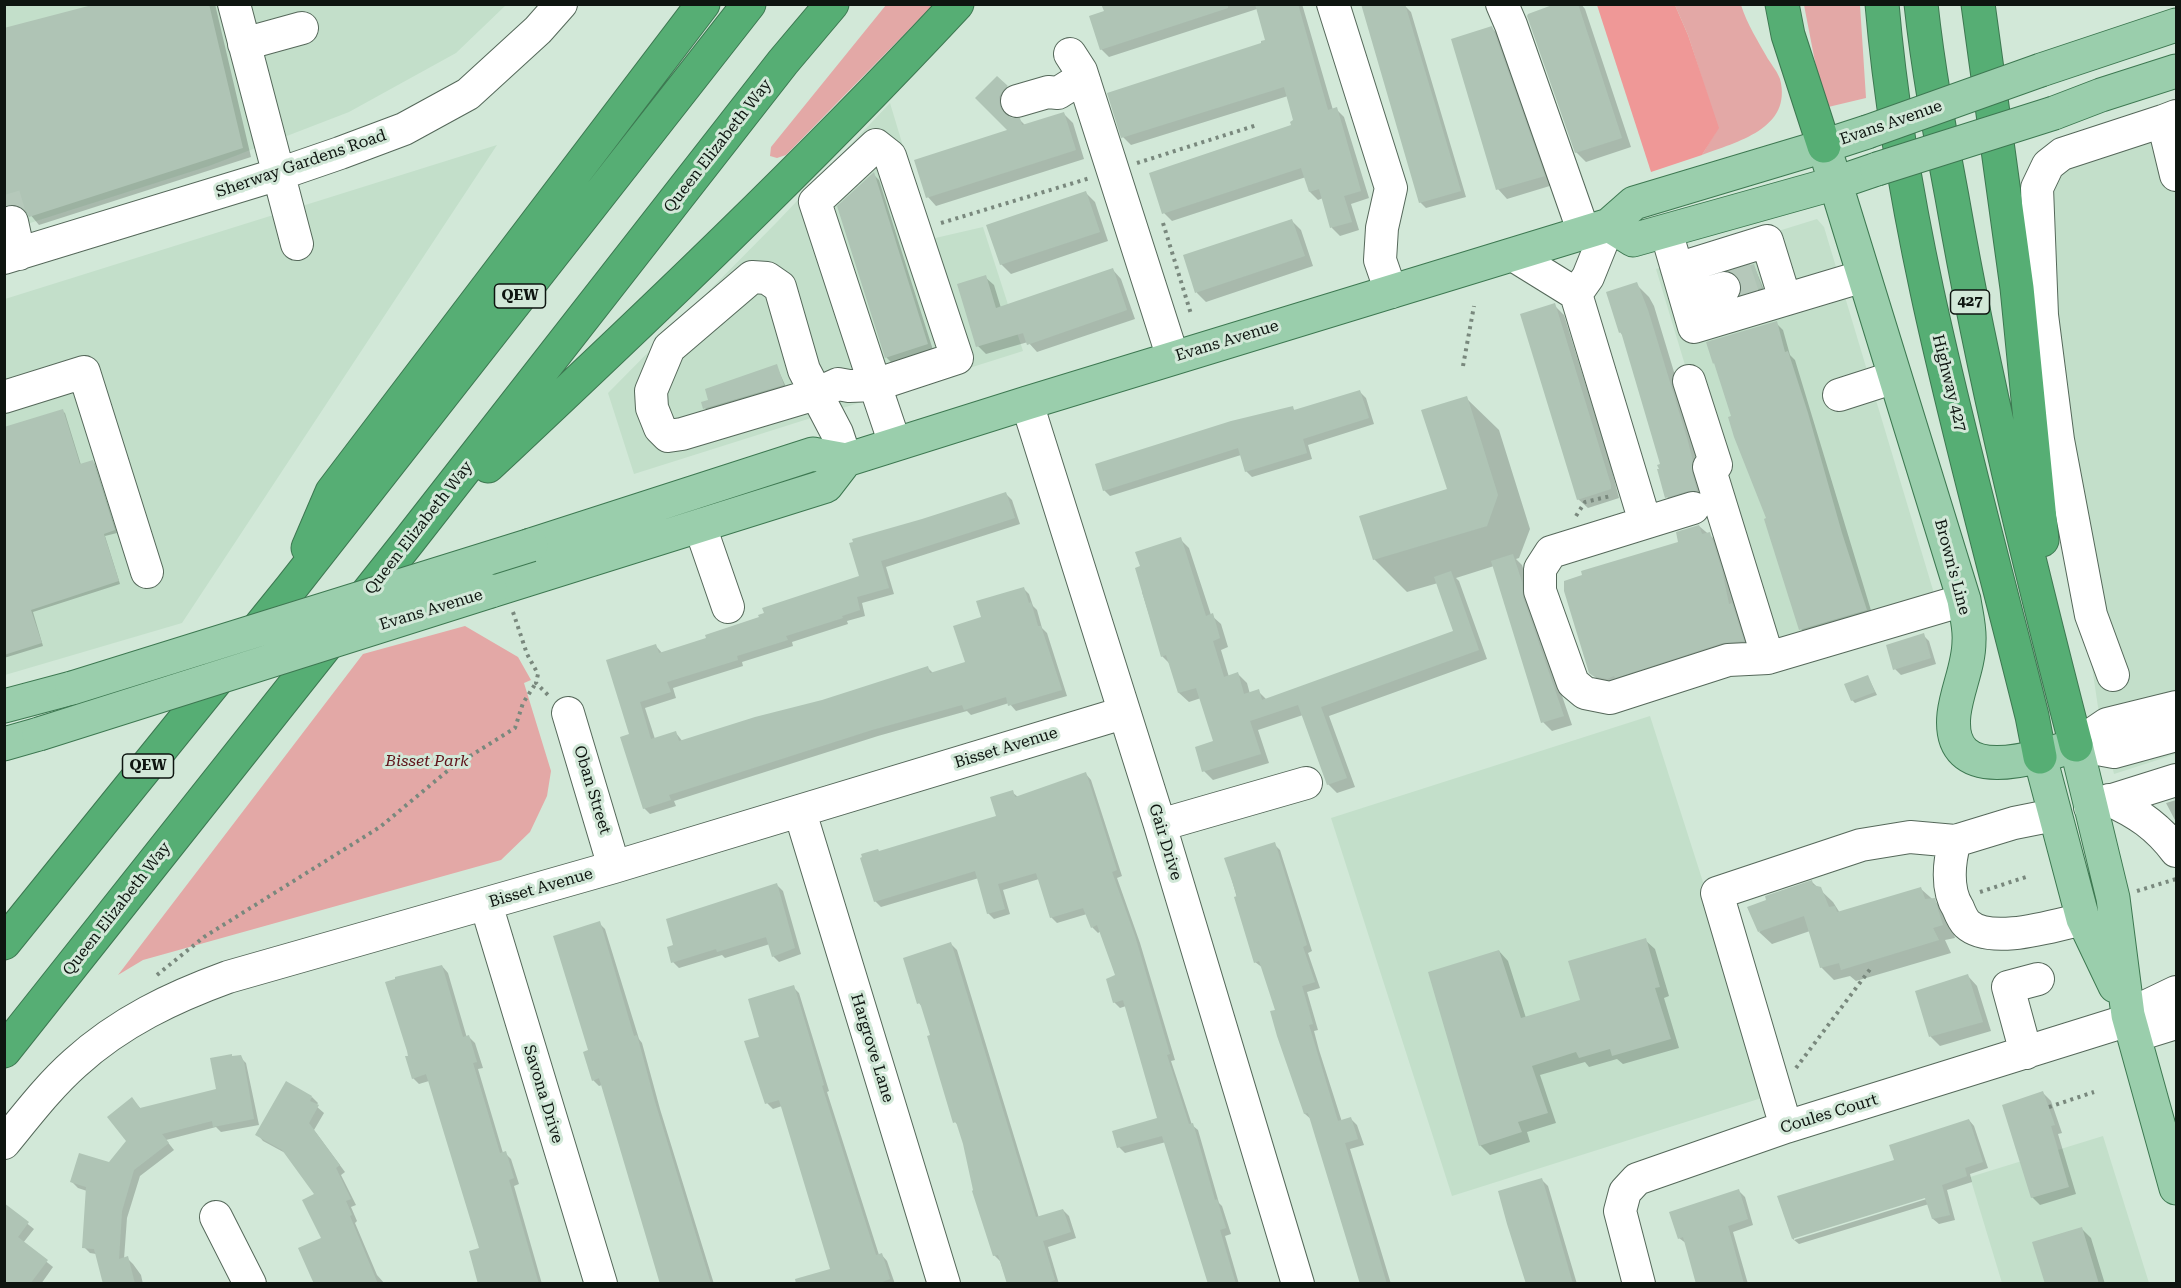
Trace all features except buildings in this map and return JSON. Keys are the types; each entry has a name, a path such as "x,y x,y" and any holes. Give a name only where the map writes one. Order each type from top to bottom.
{"highway":[{"path":"291,588 332,492 703,4"},
{"name":"QEW","path":"4,943 291,588 749,4"},
{"name":"Queen Elizabeth Way","path":"4,1052 408,542 783,62 832,4"},
{"path":"408,542 608,354 864,103 957,4"},
{"path":"1782,4 1788,35 1824,146"},
{"name":"Highway 427","path":"1882,4 1906,185 1930,310 2032,716 2040,757"},
{"name":"427","path":"1922,4 1927,55 1971,306 2038,596"},
{"path":"1980,11 2017,288 2043,538 2038,596 2076,745"}],"main road":[{"name":"Evans Avenue","path":"4,706 72,688 531,545 813,454 846,460 1597,229 1634,203 1867,132 2176,25"},
{"path":"1597,229 1633,240 1666,231 1836,183 2176,71"},
{"name":"Brown's Line","path":"1824,146 1964,600 1970,640 1954,712 1954,726 1960,746 1970,757 2000,763 2040,757 2076,745"},
{"name":"Evans Avenue","path":"4,744 501,597 700,526 826,486 846,460"},
{"path":"2076,745 2100,804 2131,1024 2176,1188"},
{"path":"2040,757 2083,919 2131,1024"}],"street":[{"path":"234,4 297,244"},
{"name":"Sherway Gardens Road","path":"12,256 279,174 404,129 468,94 538,30 561,4"},
{"path":"1333,4 1391,188 1382,228 1380,260 1391,291"},
{"path":"1502,4 1597,229 1588,277 1576,294"},
{"path":"244,44 302,28"},
{"path":"1017,102 1067,87 1081,71 1071,54"},
{"path":"1067,87 1173,358"},
{"path":"2112,675 2091,615 2058,440 2042,315 2037,188 2048,165 2062,154 2170,118 2176,175"},
{"path":"846,460 837,433 816,394 804,370 780,287 767,278 752,277 669,348 651,391 652,408 660,428 668,435 675,435 816,394 838,384 875,385 957,358 890,156 876,145 815,202 875,385 896,444"},
{"path":"12,222 12,256"},
{"path":"1666,231 1694,327 1774,283 1864,276"},
{"path":"1681,284 1767,241 1774,283"},
{"path":"1513,255 1576,294 1646,522"},
{"path":"1681,284 1724,288"},
{"path":"4,397 84,372 147,572"},
{"path":"1839,395 1895,377"},
{"path":"1689,381 1716,465 1709,467 1768,658"},
{"name":"Gair Drive","path":"1027,403 1160,825 1298,1284"},
{"path":"1693,508 1551,552 1540,569 1540,591 1574,683 1585,693 1610,698 1728,660 1768,658 1964,600"},
{"path":"700,526 728,607"},
{"path":"2076,745 2107,724 2176,707"},
{"name":"Bisset Avenue","path":"4,1143 33,1107 75,1063 141,1015 176,997 228,977 614,867 1123,713"},
{"name":"Oban Street","path":"568,714 614,867"},
{"path":"2076,745 2114,752 2176,735"},
{"path":"2100,804 2176,780"},
{"path":"1160,825 1306,783"},
{"path":"2100,804 2129,809 2150,822 2176,850"},
{"name":"Hargrove Lane","path":"800,812 944,1284"},
{"path":"1786,1127 1718,893 1861,845 1910,837 1955,841 2014,823 2054,815"},
{"path":"1955,841 1949,862 1953,901 1968,924 1991,934 2023,933 2083,919"},
{"name":"Savona Drive","path":"486,904 602,1284"},
{"path":"2026,1053 1995,991 2038,979"},
{"path":"2131,1024 2176,992"},
{"path":"2131,1024 2176,1023"},
{"name":"Coules Court","path":"1639,1284 1620,1211 1623,1197 1633,1182 1650,1173 1786,1127 2026,1053 2131,1024"},
{"path":"216,1217 249,1284"}],"path":[{"path":"1163,223 1191,314"},
{"path":"1463,366 1474,306"},
{"path":"150,981 204,937 380,827 451,768 516,728 522,703 536,683 538,674 501,597"},
{"path":"536,683 568,714"},
{"path":"1953,901 2029,876"},
{"path":"2112,898 2176,879"},
{"path":"1777,1094 1871,968"},
{"path":"2049,1107 2094,1092"}],"shaded area":[{"path":"5,5 506,5 456,53 349,112 209,166 5,231"},
{"path":"1597,5 1675,5 1688,35 1719,128 1702,155 1651,172"},
{"path":"890,103 931,239 983,227 1023,351 634,474 608,393 777,222"},
{"path":"2176,110 2176,754 2114,774 2098,707 2054,410 2034,159"},
{"path":"497,145 182,623 5,675 5,299"},
{"path":"1817,219 1824,227 1942,620 1783,666 1688,375 1656,269"},
{"path":"1650,716 1771,1095 1452,1196 1331,818"},
{"path":"2103,1136 2149,1283 2002,1283 1970,1177"}],"green space":[{"path":"886,5 933,5 786,155 777,158 770,156 771,147"},
{"path":"1675,5 1741,5 1746,19 1780,79 1782,96 1778,110 1770,122 1745,138 1702,155 1718,128 1688,35"},
{"path":"1804,5 1860,5 1866,98 1824,108"},
{"name":"Bisset Park","path":"465,626 518,657 531,680 524,683 551,771 547,796 530,832 501,860 143,960 118,975 363,654"}],"tunnel":[{"path":"4,195 12,222"},
{"path":"1724,288 1758,277"}]}
